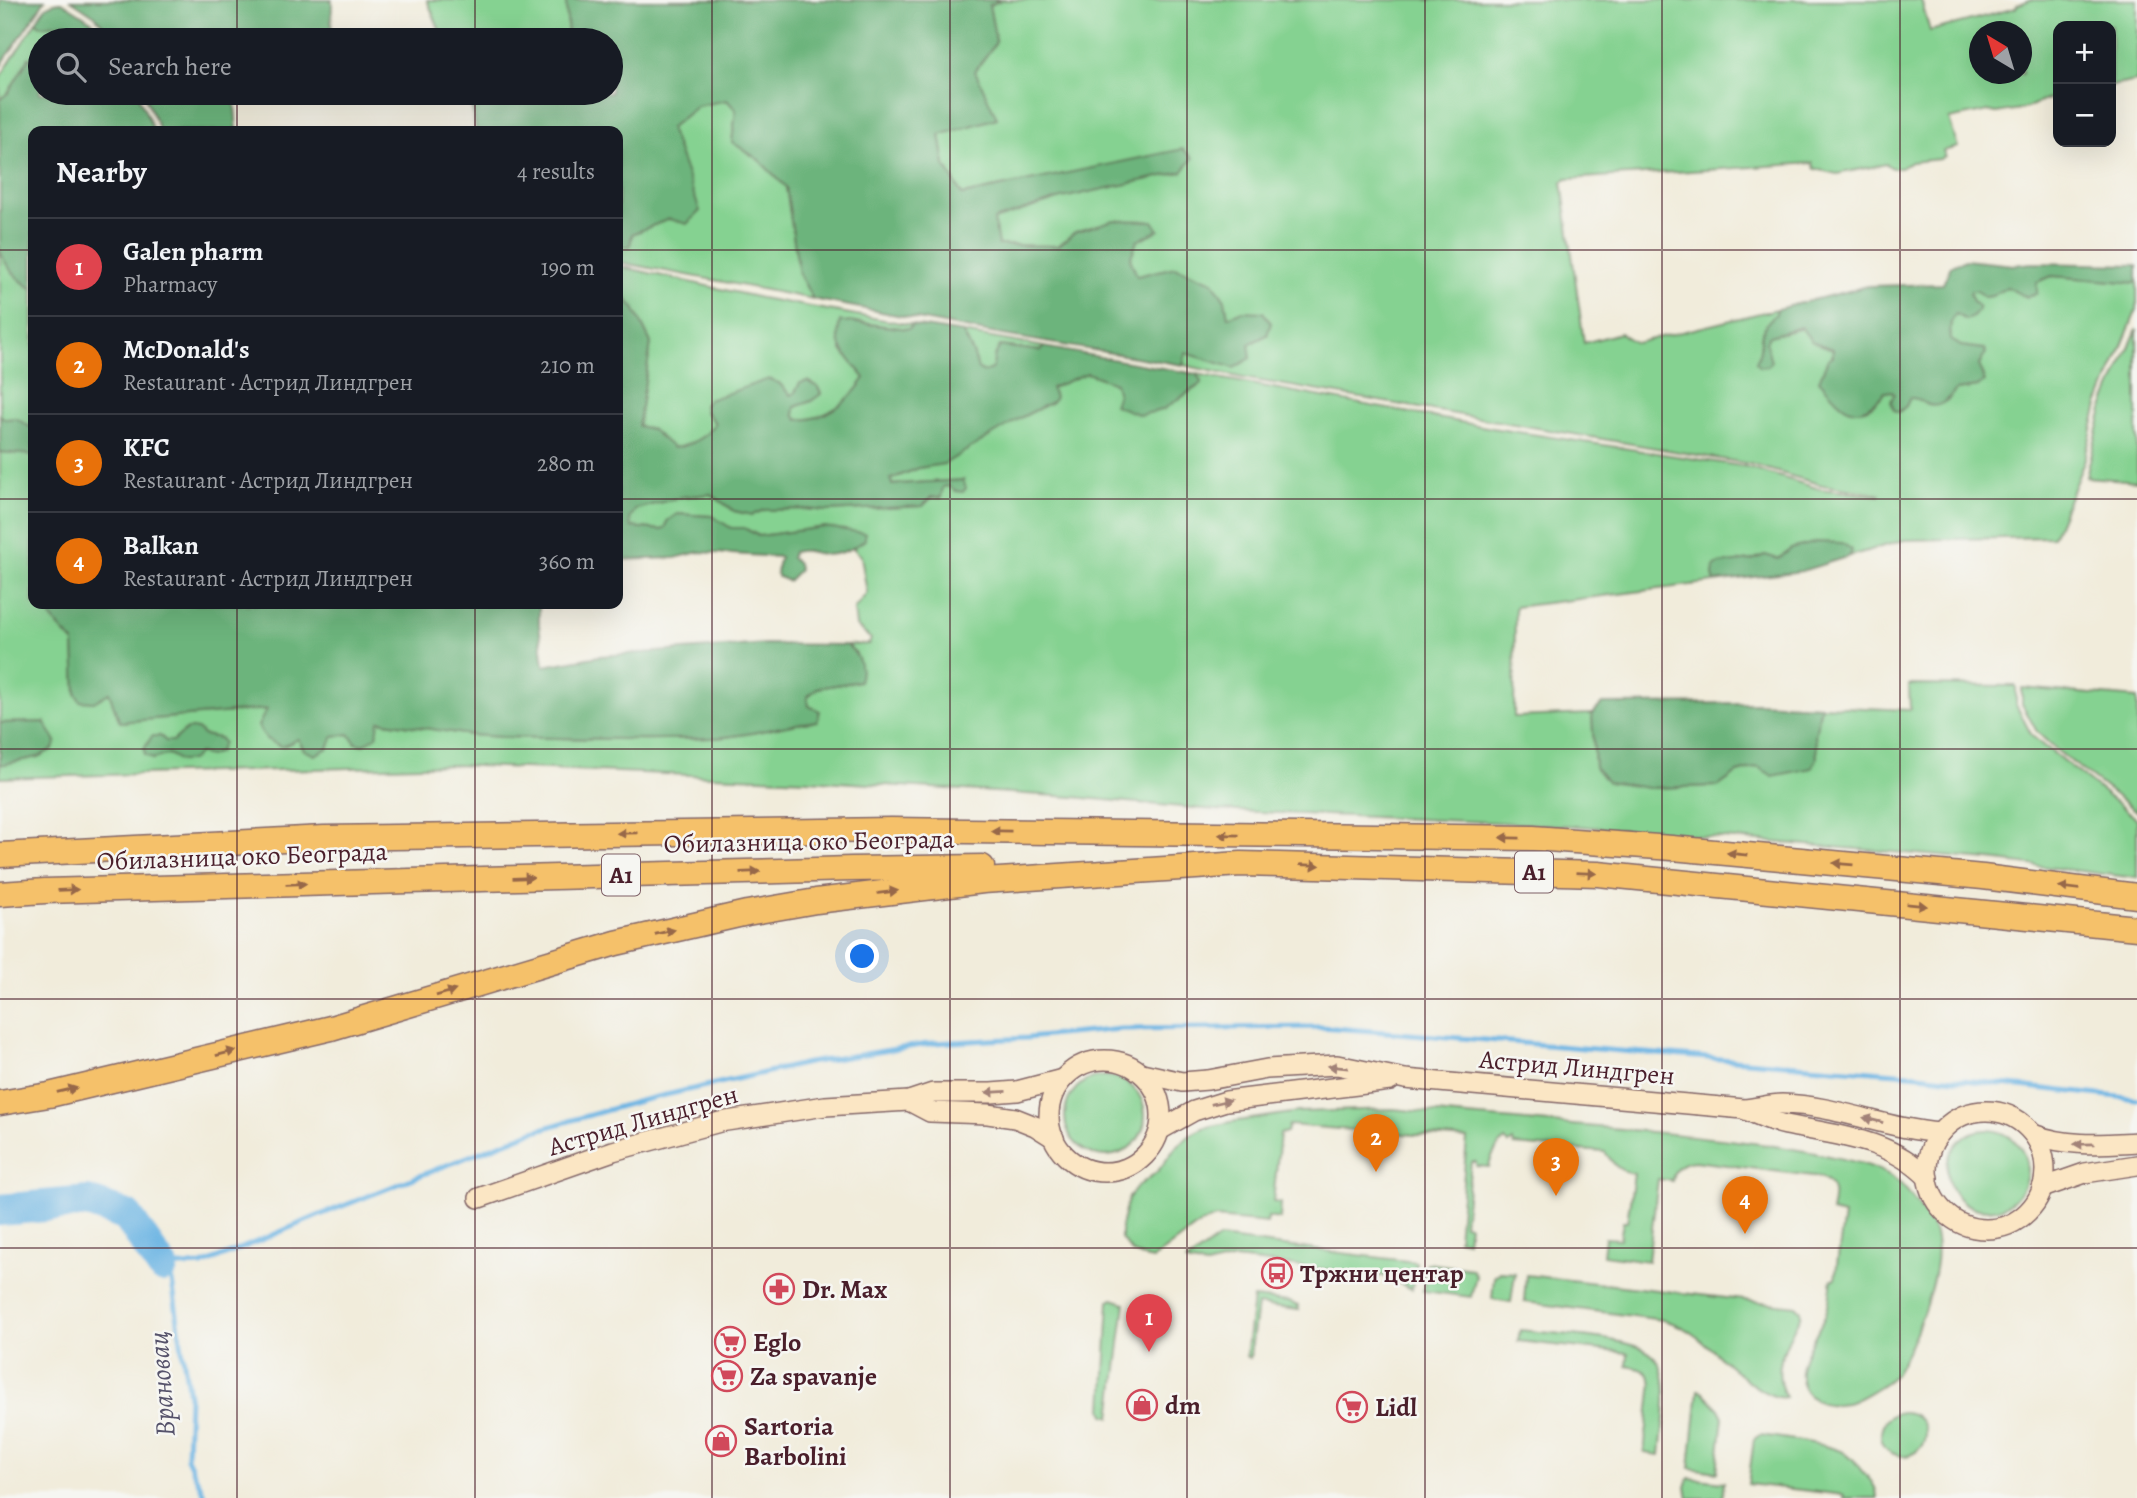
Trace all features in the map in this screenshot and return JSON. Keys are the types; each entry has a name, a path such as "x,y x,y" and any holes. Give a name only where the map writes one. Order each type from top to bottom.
{"highway":[{"name":"A1","path":"1,855 324,838 891,830 1533,838 1970,876 2137,897"},
{"name":"A1","path":"1241,864 1598,874 2137,928"},
{"name":"Обилазница око Београда","path":"0,894 851,869 1241,864"},
{"path":"0,1103 49,1095 331,1028 616,943 747,913 816,901 983,881 1241,864"}],"street":[{"path":"1095,1061 1120,1062 1142,1073 1151,1082 1161,1105 1160,1130 1148,1152 1139,1161 1116,1171 1091,1170 1079,1166 1060,1149 1054,1138 1049,1114 1051,1101 1063,1079 1083,1064 1095,1061"},
{"name":"Астрид Линдгрен","path":"1142,1073 1182,1082 1267,1069 1337,1065 1405,1079 1744,1109 1782,1104 1821,1109 1904,1128 1940,1133"},
{"name":"Астрид Линдгрен","path":"479,1198 613,1151 720,1122 825,1106 909,1101 933,1093 1017,1091 1063,1079"},
{"name":"Астрид Линдгрен","path":"1160,1130 1194,1111 1226,1101 1405,1079"},
{"name":"Астрид Линдгрен","path":"909,1101 930,1112 1015,1118 1054,1138"},
{"name":"Астрид Линдгрен","path":"1744,1109 1783,1125 1848,1137 1895,1152 1917,1166 1927,1178"},
{"path":"1994,1111 2009,1115 2033,1134 2043,1154 2045,1177 2035,1203 2024,1215 2010,1224 1980,1229 1967,1226 1945,1212 1931,1191 1927,1178 1927,1162 1931,1147 1951,1123 1964,1115 1994,1111"},
{"path":"2033,1134 2072,1144 2137,1142"},
{"path":"2042,1188 2085,1173 2137,1165"}],"green space":[{"path":"0,0 45,0 0,67"},
{"path":"71,0 332,0 331,28 106,28 95,16"},
{"path":"427,0 566,0 567,28 439,28"},
{"path":"566,0 1002,0 989,5 996,42 975,71 997,118 940,135 945,165 962,195 1183,149 1193,158 1182,172 1058,199 994,220 998,245 1058,246 1075,232 1114,220 1153,221 1159,230 1137,241 1130,259 1137,276 1175,267 1213,282 1225,300 1228,317 1242,311 1263,312 1271,323 1267,335 1249,344 1251,358 1234,368 1186,353 1183,365 991,333 813,299 799,274 786,187 759,160 732,142 736,110 727,100 697,106 670,128 700,211 687,224 669,219 632,234 630,246 623,247 623,126 475,126 470,105 623,105 623,28 567,28"},
{"path":"1002,0 1921,0 1930,31 2016,8 2017,5 2030,0 2137,0 2137,81 2116,85 2116,21 2053,21 2053,98 2027,108 1996,113 1988,111 1949,119 1958,147 1943,151 1945,156 1940,159 1911,162 1901,168 1892,168 1886,164 1837,174 1815,169 1813,163 1567,179 1562,182 1584,343 1620,333 1636,343 1777,309 1777,314 1762,332 1756,362 1769,336 1804,328 1811,341 1833,349 1832,356 1849,409 1861,410 1870,407 1885,392 1892,391 1906,406 1909,398 1916,397 1928,405 1948,400 1956,390 1978,387 1984,377 1979,365 1985,353 1961,346 1951,340 1950,333 1951,322 1956,314 1978,307 1973,302 1971,291 1977,291 1984,297 1992,296 2007,287 2027,297 2037,282 2052,276 2137,283 2137,309 2098,405 2084,462 2053,537 1904,540 1850,556 1851,550 1791,549 1778,559 1765,555 1752,560 1719,564 1713,575 1715,582 1515,607 1514,717 1592,714 1595,767 1648,788 1719,786 1737,773 1758,767 1817,758 1815,735 1821,706 1910,710 1909,685 2016,686 2016,705 2032,736 2137,819 2137,878 1989,860 1577,826 1214,810 1073,797 807,780 455,765 0,778 0,765 44,722 0,723 0,452 28,455 28,609 48,609 52,619 74,643 76,693 109,693 120,722 268,709 298,739 349,734 356,743 378,721 470,735 502,737 685,739 724,737 817,721 807,697 818,688 859,681 856,653 847,645 869,644 871,639 856,626 854,609 867,593 861,556 852,547 857,545 825,527 759,536 744,528 731,528 711,516 677,514 668,521 663,530 630,527 629,518 636,509 681,497 711,494 734,511 752,515 764,510 828,511 923,506 943,487 948,485 956,491 963,480 892,485 891,479 919,468 944,463 1052,402 1051,388 1087,373 1115,383 1118,394 1162,410 1202,384 1196,374 1498,429 1748,467 1820,489 1880,496 1822,485 1750,464 1243,378 1183,365 1185,353 1249,344 1267,335 1228,317 1225,300 1213,282 1176,267 1137,276 1130,259 1137,241 1075,232 1058,246 998,245 993,220 1058,199 1183,150 962,195 945,165 940,135 975,71 996,42 989,5","holes":["187,729 219,738 199,753 180,761 169,754 153,759 160,736 166,741 173,741"]},
{"path":"62,2 98,28 69,28 66,23 42,26 36,22 46,7"},
{"path":"36,22 42,26 66,23 69,28 32,28"},
{"path":"28,34 28,60 8,94 0,99 0,77"},
{"path":"28,60 28,105 142,105 152,126 28,126 28,285 5,262 0,250 0,99 8,93"},
{"path":"727,100 736,110 732,142 759,160 786,187 799,274 813,299 623,263 623,247 630,246 632,234 669,219 670,128 697,106"},
{"path":"148,105 235,105 237,126 158,126"},
{"path":"0,250 5,262 28,285 28,426 0,415"},
{"path":"1965,260 2014,265 2137,265 2137,283 2052,276 2037,282 2037,293 2030,296 2007,287 1992,296 1984,297 1977,291 1971,291 1978,311 1966,320 1956,314 1954,316 1950,329 1951,340 1961,346 1984,349 1986,353 1979,365 1984,382 1978,387 1956,390 1935,406 1910,398 1899,412 1894,410 1891,402 1894,394 1892,391 1885,392 1866,408 1850,409 1843,405 1819,380 1828,359 1833,356 1833,349 1811,341 1801,327 1769,336 1766,342 1771,362 1768,366 1759,367 1756,362 1761,348 1762,332 1777,309 1868,286 1943,284 1951,266"},
{"path":"623,267 761,298 912,325 909,329 856,322 842,350 865,378 845,401 828,413 797,420 794,415 795,407 811,401 821,393 817,386 790,395 779,383 705,411 715,423 712,428 684,446 672,448 651,429 638,426 651,343 634,308 623,296"},
{"path":"623,296 634,308 651,343 638,426 651,429 673,448 697,440 712,428 715,423 705,411 704,405 708,400 769,379 779,383 790,395 794,394 800,383 807,381 817,386 821,394 795,407 794,415 798,420 818,417 836,408 865,378 841,346 838,331 840,321 909,329 912,325 963,333 978,369 985,372 993,368 994,357 1000,346 1040,351 1044,347 1196,374 1202,383 1162,410 1140,415 1114,405 1118,394 1115,383 1087,373 1051,388 1055,397 1052,402 944,464 919,468 891,479 892,485 963,480 966,488 963,492 948,486 943,487 941,498 931,497 923,506 828,511 764,510 752,515 734,511 711,494 681,497 636,509 630,518 631,527 662,530 667,521 677,514 712,516 731,528 744,528 759,536 825,527 865,533 865,540 838,553 827,555 793,552 791,558 798,564 799,570 788,581 778,577 776,572 780,557 699,552 675,558 623,560"},
{"path":"2137,329 2137,481 2086,477 2104,405"},
{"path":"963,333 1044,347 1040,351 1000,346 993,368 985,372 978,369"},
{"path":"0,415 5,419 16,418 28,426 28,455 0,452"},
{"path":"1817,542 1842,543 1852,550 1850,556 1802,571 1715,582 1714,567 1719,564 1752,560 1765,555 1778,559 1791,549"},
{"path":"48,609 539,609 544,666 599,656 766,644 847,645 855,653 861,670 859,681 818,688 807,697 809,706 820,711 817,721 738,735 659,739 502,737 470,735 379,721 377,736 364,745 356,743 349,734 333,736 328,748 315,755 304,750 298,739 282,747 266,739 258,726 267,709 120,722 109,693 94,702 80,701 76,694 74,643 52,619"},
{"path":"2022,688 2137,698 2137,812 2037,732 2022,704"},
{"path":"1757,703 1821,706 1815,735 1817,758 1812,768 1773,776 1758,767 1737,773 1719,786 1648,788 1607,782 1595,767 1592,714 1602,704"},
{"path":"44,722 56,741 53,749 38,757 0,765 0,723"},
{"path":"187,729 198,729 203,735 219,738 223,742 219,752 209,756 199,753 191,761 180,761 169,754 153,759 145,755 144,749 152,736 173,741"},
{"path":"1105,1076 1120,1079 1133,1088 1142,1101 1145,1116 1142,1131 1133,1144 1120,1153 1105,1156 1090,1153 1077,1144 1068,1131 1065,1116 1068,1101 1077,1088 1090,1079"},
{"path":"1393,1109 1746,1142 1815,1153 1877,1169 1895,1179 1905,1189 1924,1213 1935,1234 1937,1249 1931,1286 1911,1345 1892,1378 1850,1402 1823,1403 1811,1397 1804,1388 1801,1368 1827,1311 1832,1279 1835,1279 1844,1215 1831,1212 1832,1188 1821,1177 1695,1161 1682,1164 1674,1172 1672,1181 1658,1179 1648,1261 1603,1255 1605,1238 1620,1239 1623,1222 1627,1222 1634,1174 1617,1167 1605,1152 1514,1145 1513,1141 1509,1144 1505,1140 1494,1152 1489,1167 1476,1166 1476,1162 1471,1162 1464,1224 1469,1225 1467,1241 1458,1239 1467,1139 1289,1125 1287,1132 1280,1134 1273,1202 1281,1203 1280,1219 1268,1217 1267,1223 1216,1218 1201,1223 1153,1259 1133,1253 1121,1239 1121,1226 1128,1199 1137,1187 1158,1171 1176,1147 1203,1128 1298,1112"},
{"path":"1987,1130 2002,1133 2015,1142 2024,1155 2027,1170 2024,1185 2015,1198 2002,1207 1987,1210 1972,1207 1959,1198 1950,1185 1947,1170 1950,1155 1959,1142 1972,1133"},
{"path":"1219,1238 1416,1262 1412,1289 1384,1276 1235,1259 1206,1266 1186,1262"},
{"path":"1427,1263 1472,1269 1476,1276 1471,1297 1423,1291"},
{"path":"1500,1272 1515,1273 1511,1302 1492,1299 1494,1277"},
{"path":"1526,1275 1796,1306 1801,1315 1786,1345 1780,1366 1781,1387 1786,1397 1776,1397 1764,1392 1693,1334 1671,1322 1524,1302"},
{"path":"1253,1298 1289,1302 1298,1306 1299,1310 1257,1305 1250,1358 1246,1357"},
{"path":"1113,1299 1125,1303 1111,1417 1105,1415 1103,1409 1109,1301"},
{"path":"1143,1304 1168,1307 1165,1326 1141,1323"},
{"path":"1520,1330 1616,1341 1643,1349 1651,1355 1661,1368 1665,1388 1660,1455 1644,1453 1652,1382 1642,1370 1627,1366 1628,1353 1518,1341"},
{"path":"1698,1390 1719,1409 1723,1417 1717,1472 1690,1468"},
{"path":"1903,1412 1912,1413 1919,1418 1924,1425 1924,1443 1919,1450 1912,1455 1903,1456 1894,1455 1887,1450 1882,1443 1881,1434 1882,1425 1887,1418 1894,1413"},
{"path":"1760,1435 1817,1444 1847,1454 1872,1482 1877,1498 1844,1498 1844,1495 1748,1484 1754,1439"},
{"path":"1689,1478 1724,1482 1722,1498 1688,1498 1686,1487"}],"waterway":[{"path":"162,1267 202,1265 320,1215 531,1132 639,1101 808,1063 934,1043 1121,1029 1322,1027 1909,1074 2137,1099"},
{"path":"0,1210 88,1202 127,1216 162,1267"},
{"name":"Врановац","path":"162,1267 172,1281 189,1396 187,1458 206,1498"}],"place":[{"name":"McDonald's","path":"1376,1172"},
{"name":"KFC","path":"1556,1196"},
{"name":"Balkan","path":"1745,1234"},
{"name":"Тржни центар","path":"1277,1273"},
{"name":"Dr. Max","path":"779,1289"},
{"name":"Eglo","path":"730,1342"},
{"name":"Galen pharm","path":"1149,1352"},
{"name":"Za spavanje","path":"727,1376"},
{"name":"dm","path":"1142,1405"},
{"name":"Lidl","path":"1352,1407"},
{"name":"Sartoria Barbolini","path":"721,1441"}]}
